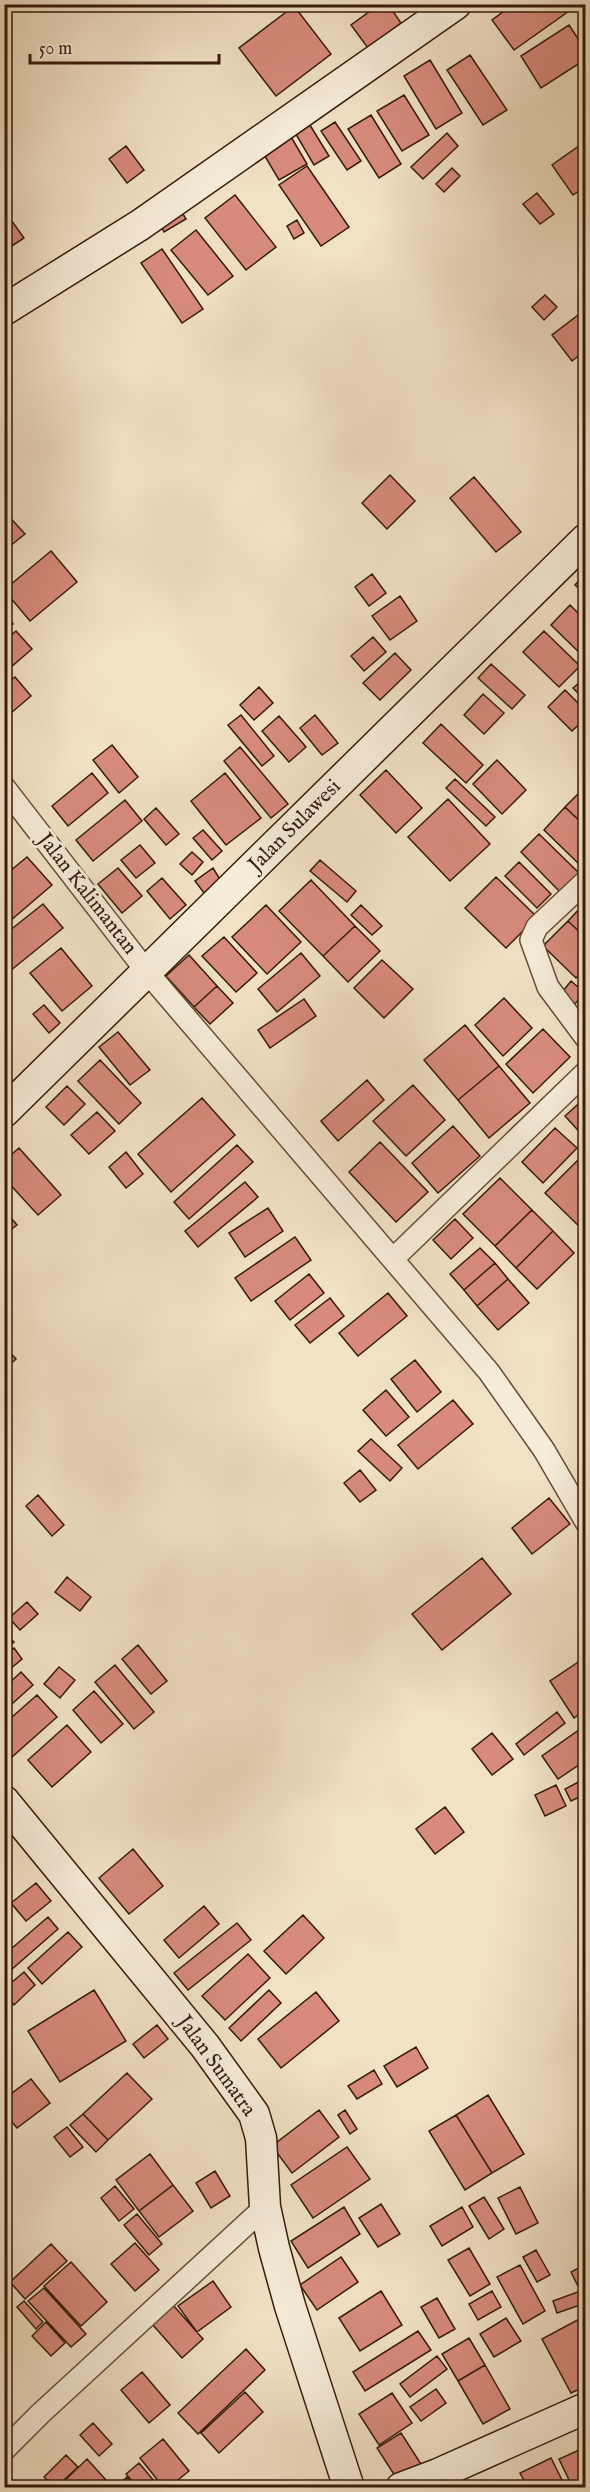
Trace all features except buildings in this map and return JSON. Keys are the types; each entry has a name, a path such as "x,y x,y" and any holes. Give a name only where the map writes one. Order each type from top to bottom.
{"street":[{"path":"4,310 140,225 456,4"},
{"name":"Jalan Sulawesi","path":"4,1112 585,539"},
{"name":"Jalan Kalimantan","path":"4,787 147,972 394,1258 489,1372 544,1450 585,1522"},
{"path":"585,881 537,927 531,940 548,987 585,1038"},
{"path":"394,1258 585,1072"},
{"name":"Jalan Sumatra","path":"4,1801 205,2046 254,2114 261,2138 265,2206 290,2306 349,2487"},
{"path":"4,2450 265,2206"},
{"path":"401,2487 438,2474 585,2408"}]}
